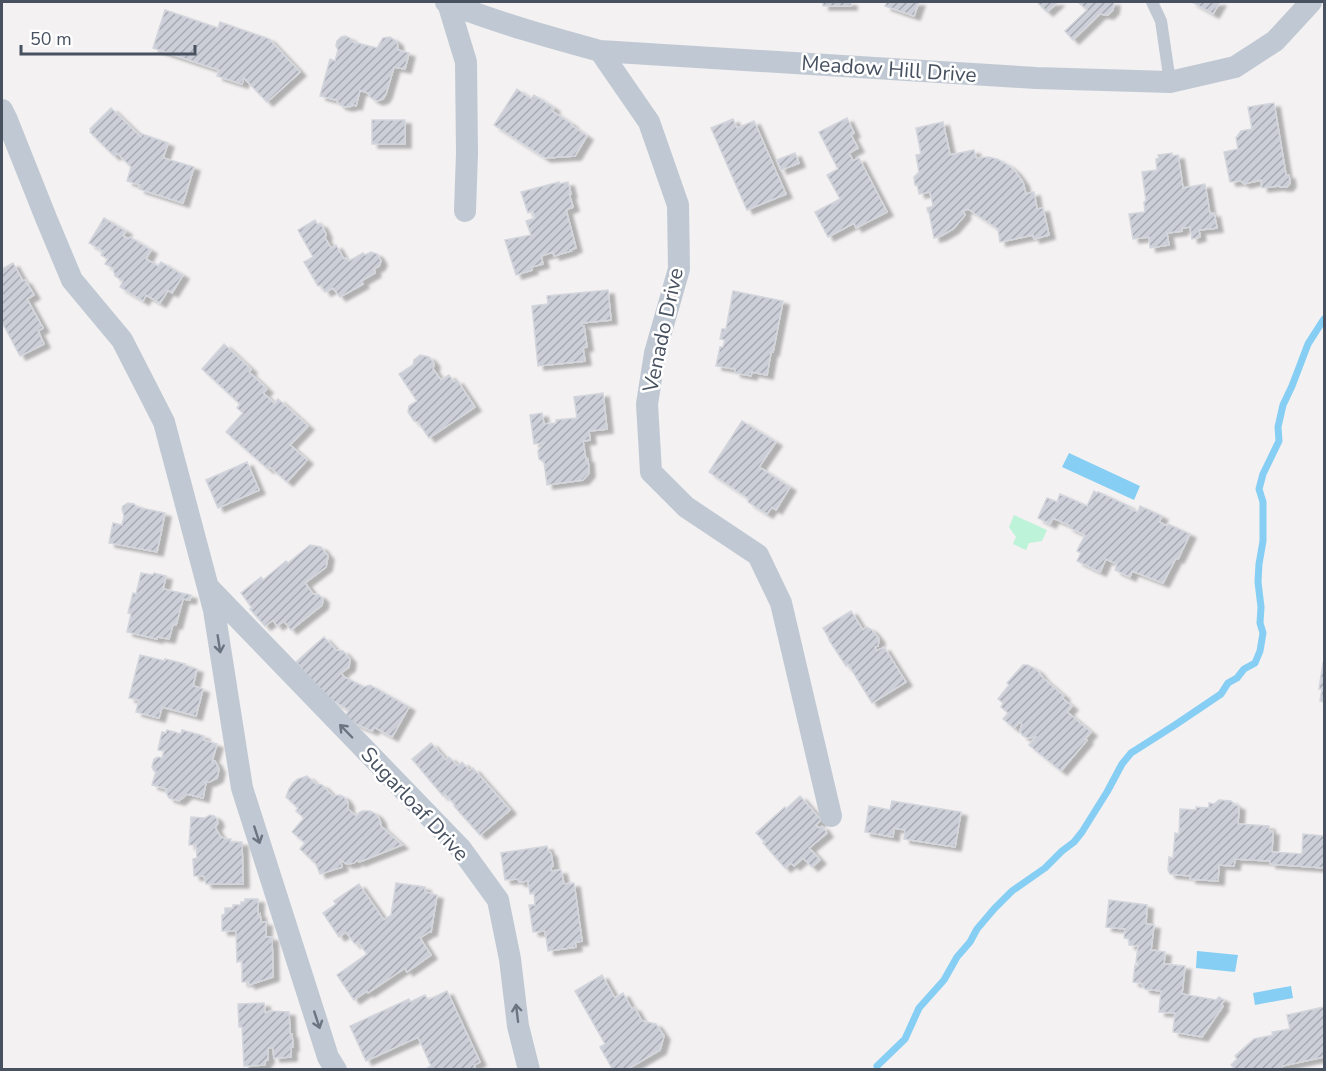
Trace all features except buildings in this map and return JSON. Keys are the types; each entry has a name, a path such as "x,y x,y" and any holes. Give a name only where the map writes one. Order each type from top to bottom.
{"street":[{"name":"Meadow Hill Drive","path":"447,2 486,19 600,51 1035,78 1170,81 1235,67 1275,41 1311,2"},
{"path":"447,2 466,62 465,211"},
{"name":"Venado Drive","path":"600,51 649,122 678,205 679,269 655,353 647,404 651,471 686,507 758,555 781,603 831,816"},
{"name":"Sugarloaf Drive","path":"3,117 72,280 122,340 164,422 214,610 242,788 328,1057 336,1070"},
{"name":"Sugarloaf Drive","path":"208,587 460,849 498,900 510,959 518,1026 529,1070"}],"lane":[{"path":"1152,2 1161,21 1170,81"}],"green space":[{"path":"1014,515 1047,530 1042,541 1029,543 1026,550 1013,544 1016,537 1009,527"}],"water":[{"path":"1069,453 1140,486 1134,500 1062,467"},
{"path":"1197,951 1238,955 1235,972 1196,968"},
{"path":"1291,986 1293,998 1255,1005 1253,993"}],"waterway":[{"path":"877,1066 905,1039 919,1008 944,980 957,957 994,909 1012,891 1045,868 1074,842 1131,753 1221,694 1228,683 1255,663 1263,633 1260,623 1258,582 1263,541 1263,502 1259,489 1263,474 1279,441 1278,427 1283,405 1308,344 1324,319"}]}
